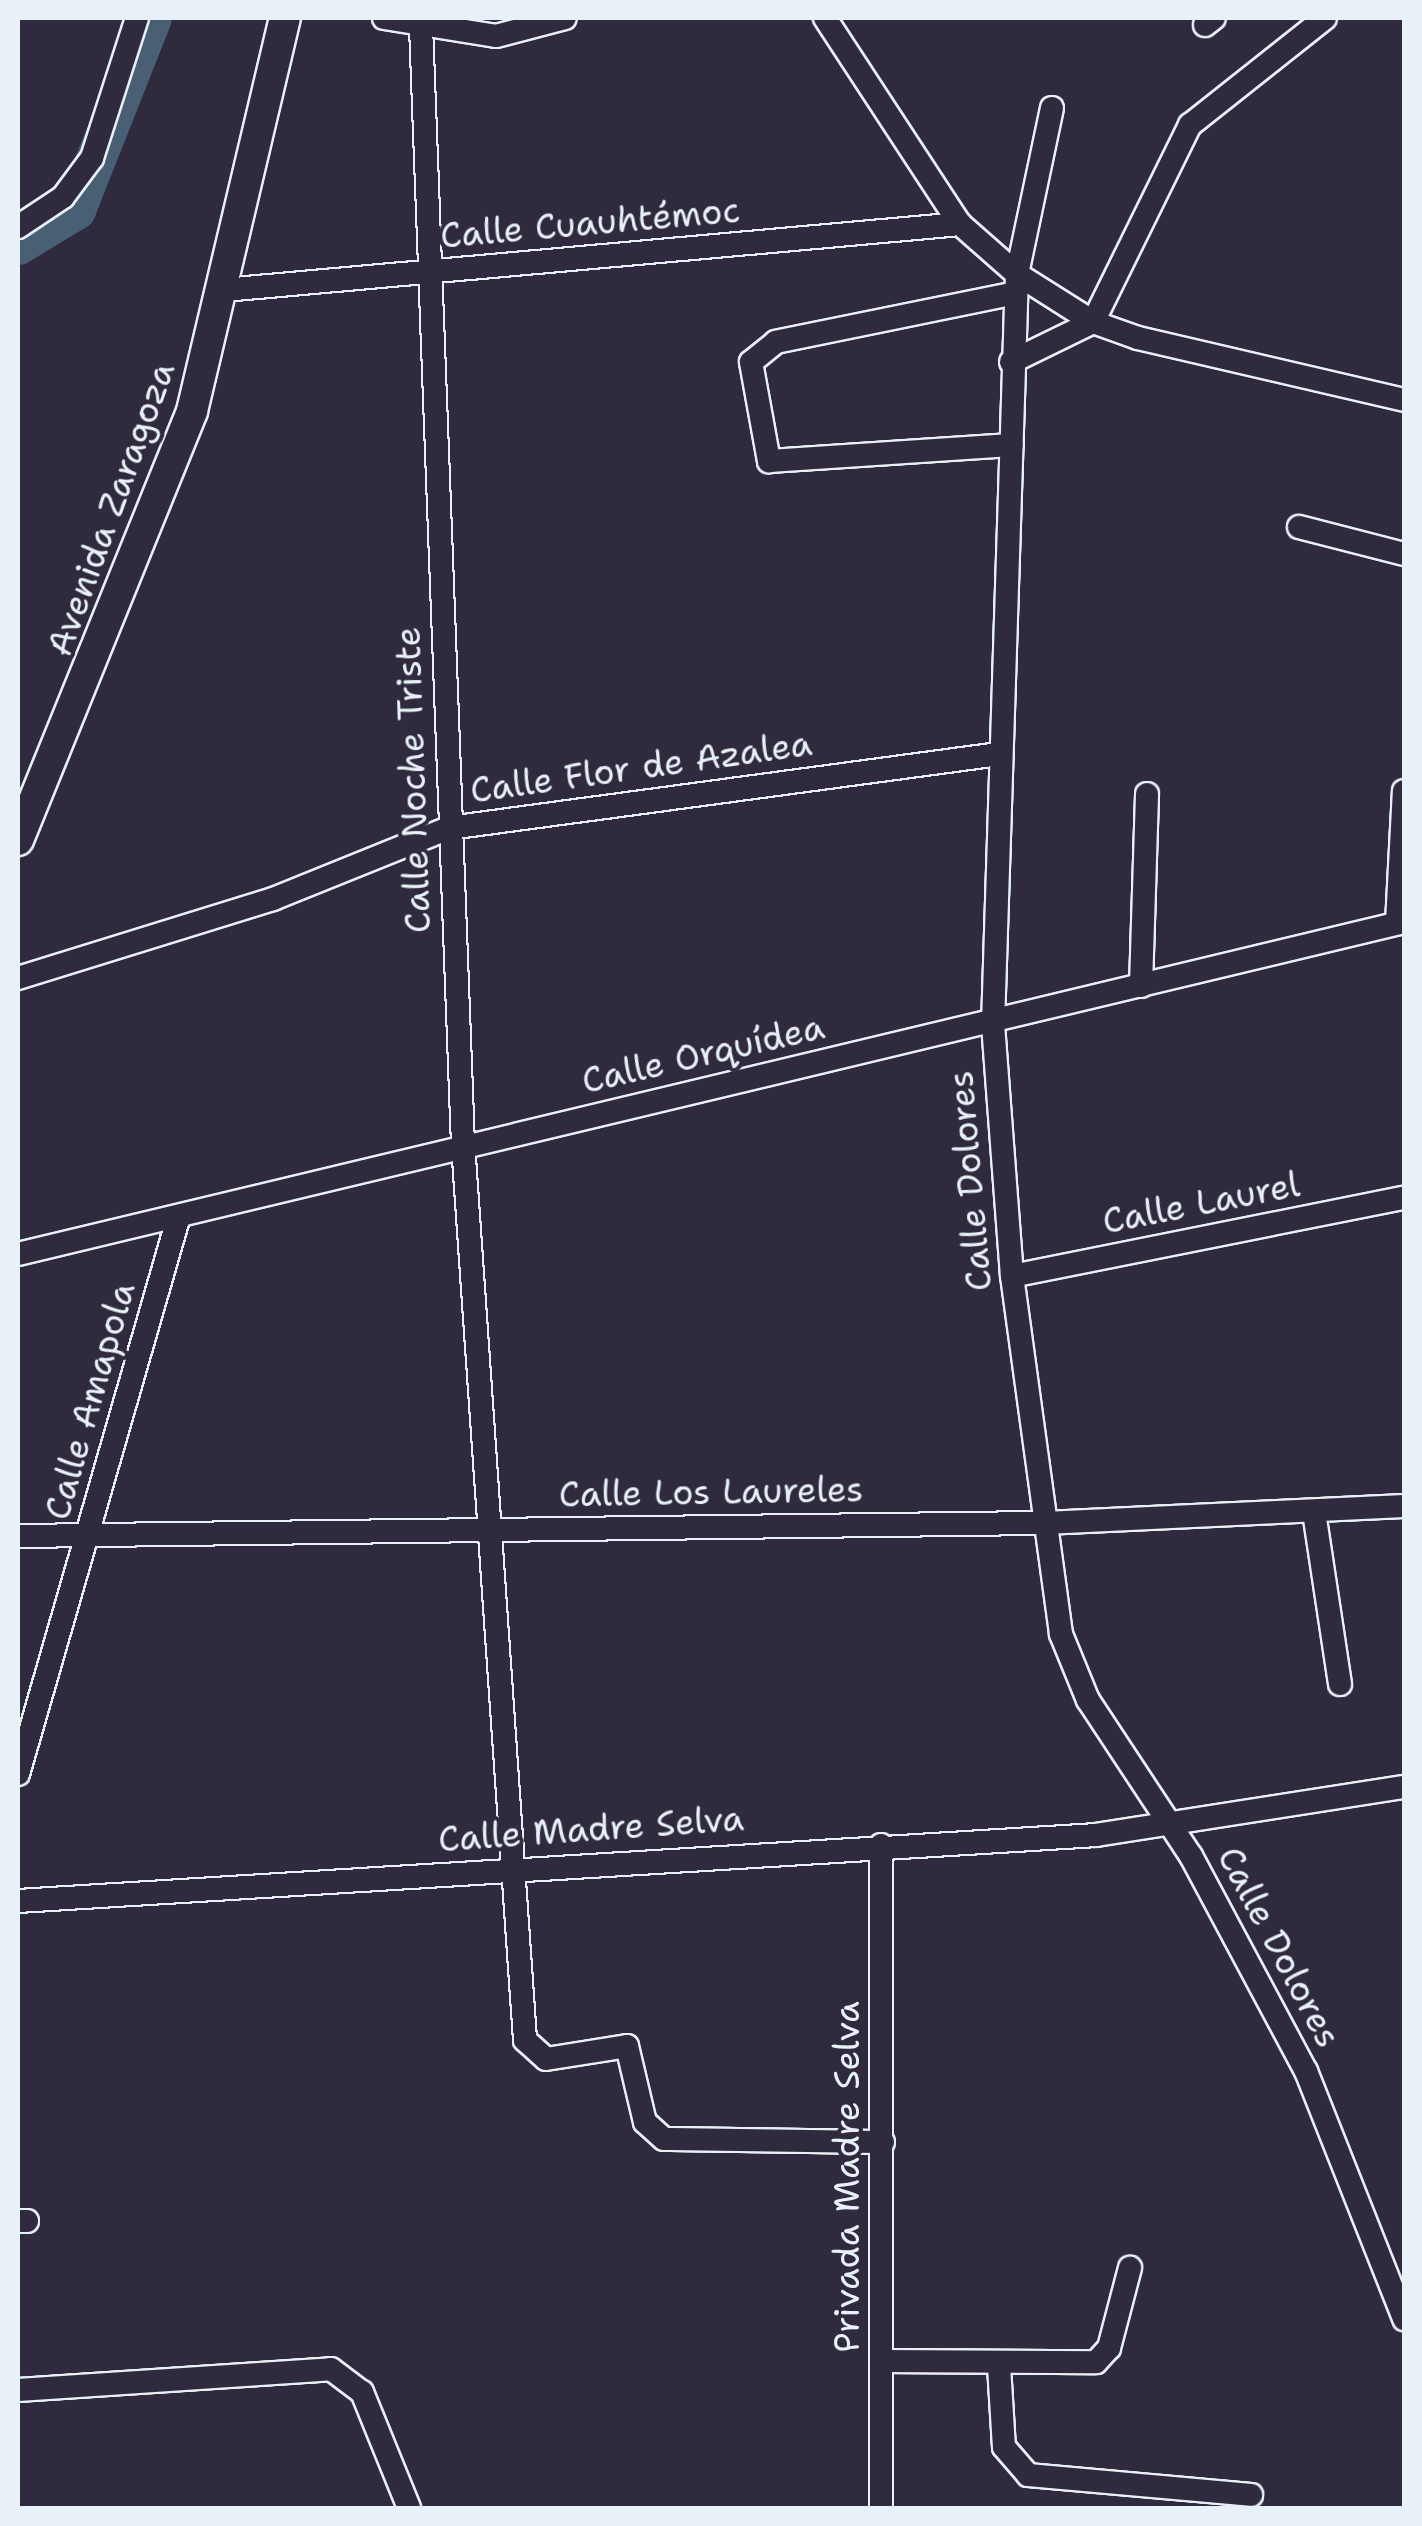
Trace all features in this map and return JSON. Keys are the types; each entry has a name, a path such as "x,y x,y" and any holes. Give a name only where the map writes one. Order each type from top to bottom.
{"main road":[{"name":"Avenida Zaragoza","path":"18,840 169,482 224,290 285,18"}],"street":[{"path":"18,226 63,197 92,158 137,18"},
{"path":"384,18 496,36 565,18"},
{"path":"825,18 960,224 1014,284 1093,322 1404,400"},
{"path":"1011,362 1093,322 1190,125 1325,18"},
{"name":"Calle Noche Triste","path":"422,26 433,271 448,828 463,1144 516,1870 521,1994 534,2056 627,2046 644,2122 664,2139 883,2142"},
{"name":"Calle Dolores","path":"1052,108 1014,284 993,1024 1012,1276 1045,1522 1072,1666 1168,1825 1306,2071 1404,2319"},
{"name":"Calle Cuauhtémoc","path":"224,290 960,224"},
{"path":"1011,445 769,461 751,362 761,348 1014,284"},
{"path":"1299,527 1404,554"},
{"name":"Calle Flor de Azalea","path":"18,978 272,898 448,828 999,754"},
{"path":"1401,923 1404,791"},
{"path":"1141,986 1147,794"},
{"name":"Calle Orquídea","path":"18,1254 178,1219 463,1144 993,1024 1401,923"},
{"name":"Calle Laurel","path":"1012,1276 1404,1198"},
{"name":"Calle Amapola","path":"18,1774 178,1219"},
{"name":"Calle Los Laureles","path":"18,1536 1045,1522 1404,1506"},
{"path":"1314,1512 1340,1684"},
{"path":"1168,1825 1404,1787"},
{"name":"Calle Madre Selva","path":"18,1901 1168,1825"},
{"name":"Privada Madre Selva","path":"881,1846 881,2508"},
{"path":"882,2361 999,2366 1104,2357 1130,2268"},
{"path":"999,2366 1004,2447 1028,2475 1251,2495"},
{"path":"18,2390 314,2368 341,2372 362,2392 409,2508"}],"waterway":[{"path":"18,245 76,210 152,18"}]}
